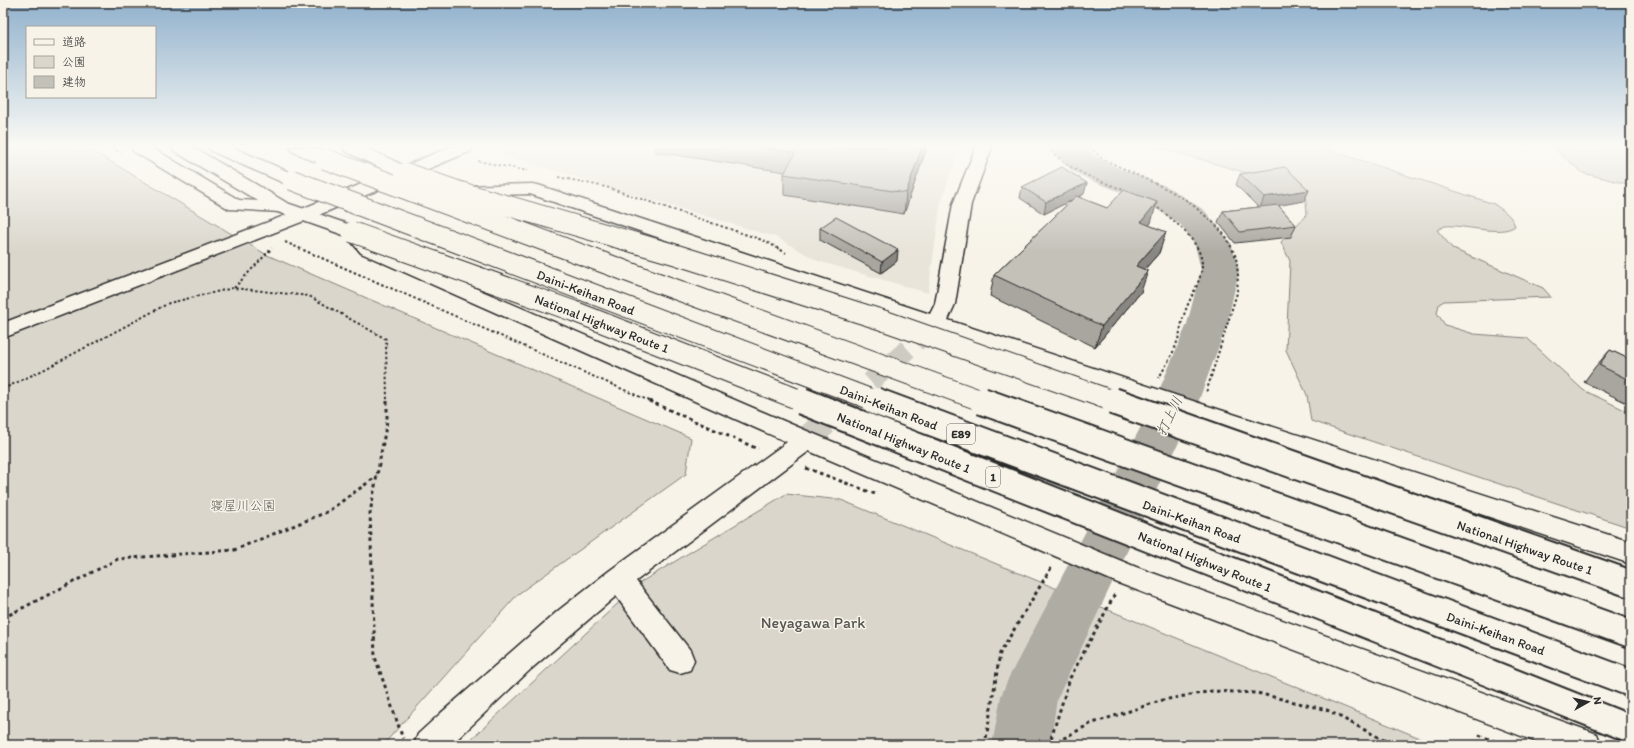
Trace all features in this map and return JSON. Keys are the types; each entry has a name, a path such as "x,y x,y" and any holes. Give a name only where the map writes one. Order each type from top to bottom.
{"main road":[{"path":"197,182 235,205 281,207"},
{"name":"National Highway Route 1","path":"239,182 281,207 573,311 1631,729"},
{"name":"Daini-Keihan Road","path":"297,182 1023,458 1631,684"},
{"path":"3,331 303,215 383,182"},
{"path":"386,182 694,298 1038,423 1631,634"},
{"name":"National Highway Route 1","path":"431,182 457,191 677,255 882,320 1631,584"},
{"path":"936,324 945,304 962,204 971,182"},
{"path":"457,191 532,189 1200,412 1631,552"},
{"path":"352,232 368,249 806,440 1127,575 1586,745"},
{"path":"429,745 489,687 619,579 806,440"},
{"path":"619,579 680,660"}],"path":[{"path":"1100,182 1127,192"},
{"path":"1151,182 1188,201 1215,224 1226,238 1236,257 1238,275 1237,293 1200,412"},
{"path":"1150,203 1168,214 1181,226 1197,250 1202,264 1195,292 1184,313 1179,337 1150,395"},
{"path":"233,288 274,245"},
{"path":"3,389 46,369 169,303 233,288 309,296 386,339 387,421 370,513 375,657 405,745"},
{"path":"3,618 118,559 234,550 327,512 377,476"},
{"path":"985,745 1000,653 1054,563"},
{"path":"1050,745 1070,678 1117,589"},
{"path":"1050,745 1097,721 1163,700 1212,691 1257,693 1327,710 1393,745"}],"shaded area":[{"path":"592,182 948,182 941,202 928,293 818,261 776,237"}],"green space":[{"name":"寝屋川公園","path":"3,182 145,182 267,255 691,438 686,474 518,594 383,745 3,745"},
{"path":"1277,182 1427,182 1494,204 1511,218 1515,226 1509,229 1491,230 1445,226 1437,230 1453,249 1543,288 1551,297 1444,301 1439,304 1437,313 1445,325 1474,334 1527,338 1583,390 1631,413 1631,528 1311,421 1307,395 1286,350 1290,261 1281,242 1307,214 1305,190"},
{"path":"1619,182 1631,182 1631,185"},
{"name":"Neyagawa Park","path":"786,494 841,500 1437,745 465,745 641,582"}],"building":[{"path":"835,182 910,182 906,193"},
{"path":"1032,182 1087,183 1046,202 1022,187"},
{"path":"1248,182 1301,182 1309,190 1264,197"},
{"path":"1124,190 1157,202 1141,222 1166,232 1136,266 1148,271 1102,326 994,275 1076,196 1107,208"},
{"path":"1278,205 1296,225 1240,232 1223,211"},
{"path":"836,217 898,250 882,262 820,228"},
{"path":"1610,350 1631,360 1631,381 1599,365"}],"waterway":[{"name":"打上川","path":"1021,745 1029,696 1177,400 1207,324 1220,270 1213,243 1192,217 1156,194 1125,182"}],"tunnel":[{"path":"848,402 936,324"},
{"path":"806,440 849,401"}]}
